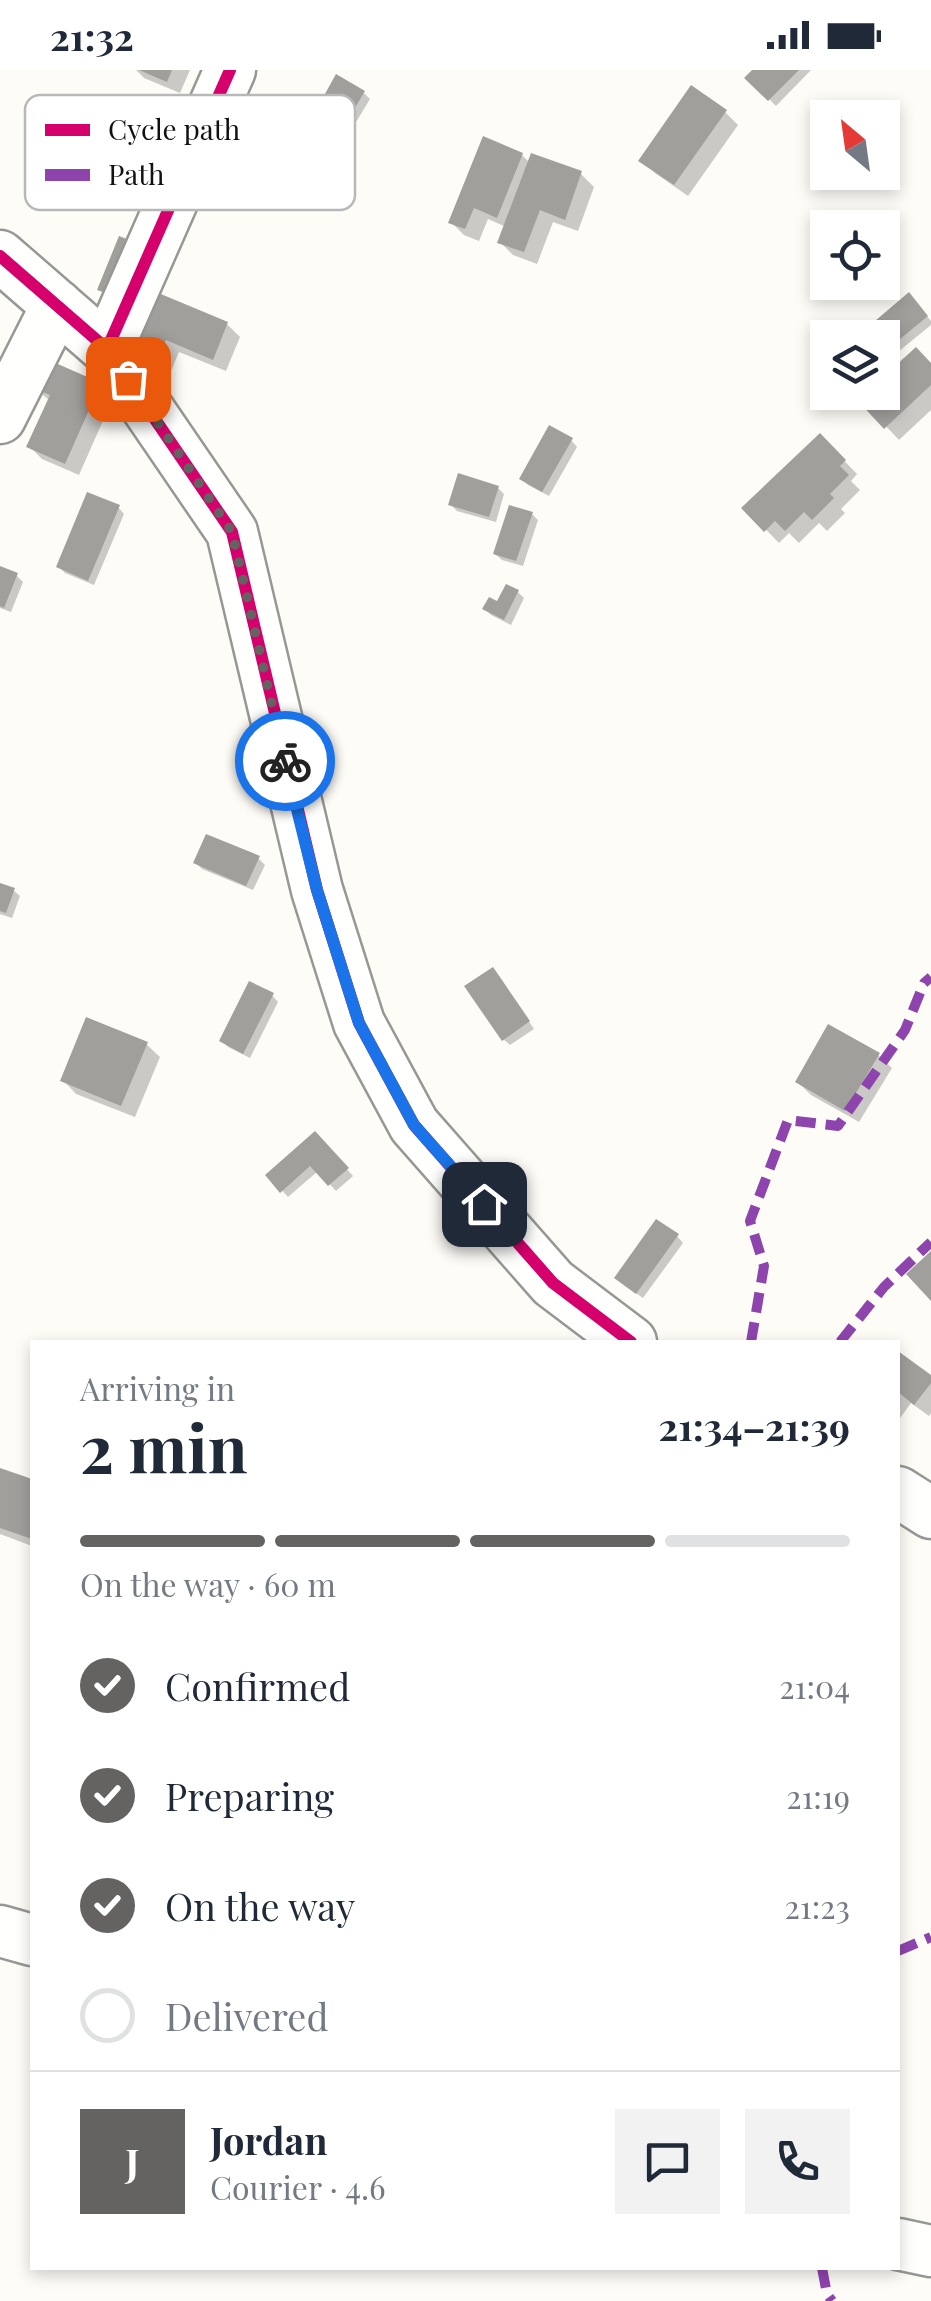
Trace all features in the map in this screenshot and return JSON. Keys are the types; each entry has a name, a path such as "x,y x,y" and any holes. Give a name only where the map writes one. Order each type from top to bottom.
{"street":[{"path":"219,95 230,70"},
{"path":"107,349 168,210"},
{"path":"0,256 107,349 232,532 317,890 359,1023 414,1125 553,1282 627,1340"},
{"path":"0,418 56,305"},
{"path":"900,1493 931,1513"},
{"path":"0,1931 30,1939"},
{"path":"900,2244 931,2252"}],"building":[{"path":"139,70 172,70 167,82"},
{"path":"752,70 799,70 768,101 744,78"},
{"path":"336,74 365,91 355,108 355,95 324,95"},
{"path":"691,85 727,110 674,185 638,161"},
{"path":"483,136 523,153 497,218 474,208 465,229 448,223"},
{"path":"531,153 582,171 565,220 540,210 524,252 497,243"},
{"path":"119,236 142,245 120,298 97,290"},
{"path":"156,292 228,322 213,360 166,340 156,364 130,354"},
{"path":"909,292 928,316 900,339 900,320 876,320"},
{"path":"916,347 931,363 931,385 884,429 866,410 900,410 900,362"},
{"path":"42,357 101,383 65,464 26,447 50,395 28,386"},
{"path":"549,425 573,438 542,492 519,479"},
{"path":"820,433 846,460 840,466 849,475 830,494 834,498 812,520 804,512 785,531 775,521 764,532 741,508"},
{"path":"458,473 499,486 489,517 448,505"},
{"path":"87,492 120,505 88,581 56,567"},
{"path":"509,505 533,512 516,561 493,554"},
{"path":"0,566 18,573 4,608 0,606"},
{"path":"506,584 519,590 504,620 482,609 489,597 497,601"},
{"path":"206,834 260,856 246,886 193,863"},
{"path":"0,883 15,888 6,913 0,911"},
{"path":"493,967 530,1021 502,1041 464,986"},
{"path":"249,981 274,993 243,1054 219,1041"},
{"path":"86,1017 148,1042 121,1106 60,1081"},
{"path":"828,1024 880,1053 845,1111 795,1082"},
{"path":"315,1131 349,1168 328,1186 310,1166 280,1193 265,1175"},
{"path":"656,1219 679,1234 636,1294 614,1278"},
{"path":"931,1251 931,1301 906,1274"},
{"path":"900,1352 931,1375 931,1383 914,1405 900,1394"},
{"path":"0,1468 30,1478 30,1538 0,1528"}],"marked path":[{"path":"751,1340 764,1266 750,1221 788,1120 838,1126 905,1030 924,983 931,977"},
{"path":"842,1340 884,1287 931,1242"},
{"path":"900,1950 931,1937"},
{"path":"822,2270 832,2301"}],"cycle path":[{"path":"219,95 230,70"},
{"path":"107,349 168,210"},
{"path":"0,256 107,349 232,532 317,890 359,1023 414,1125 553,1283 628,1340"}],"way so far":[{"path":"128,379 232,532 285,761"}],"route":[{"path":"285,761 317,890 359,1023 414,1125 484,1204"}]}
